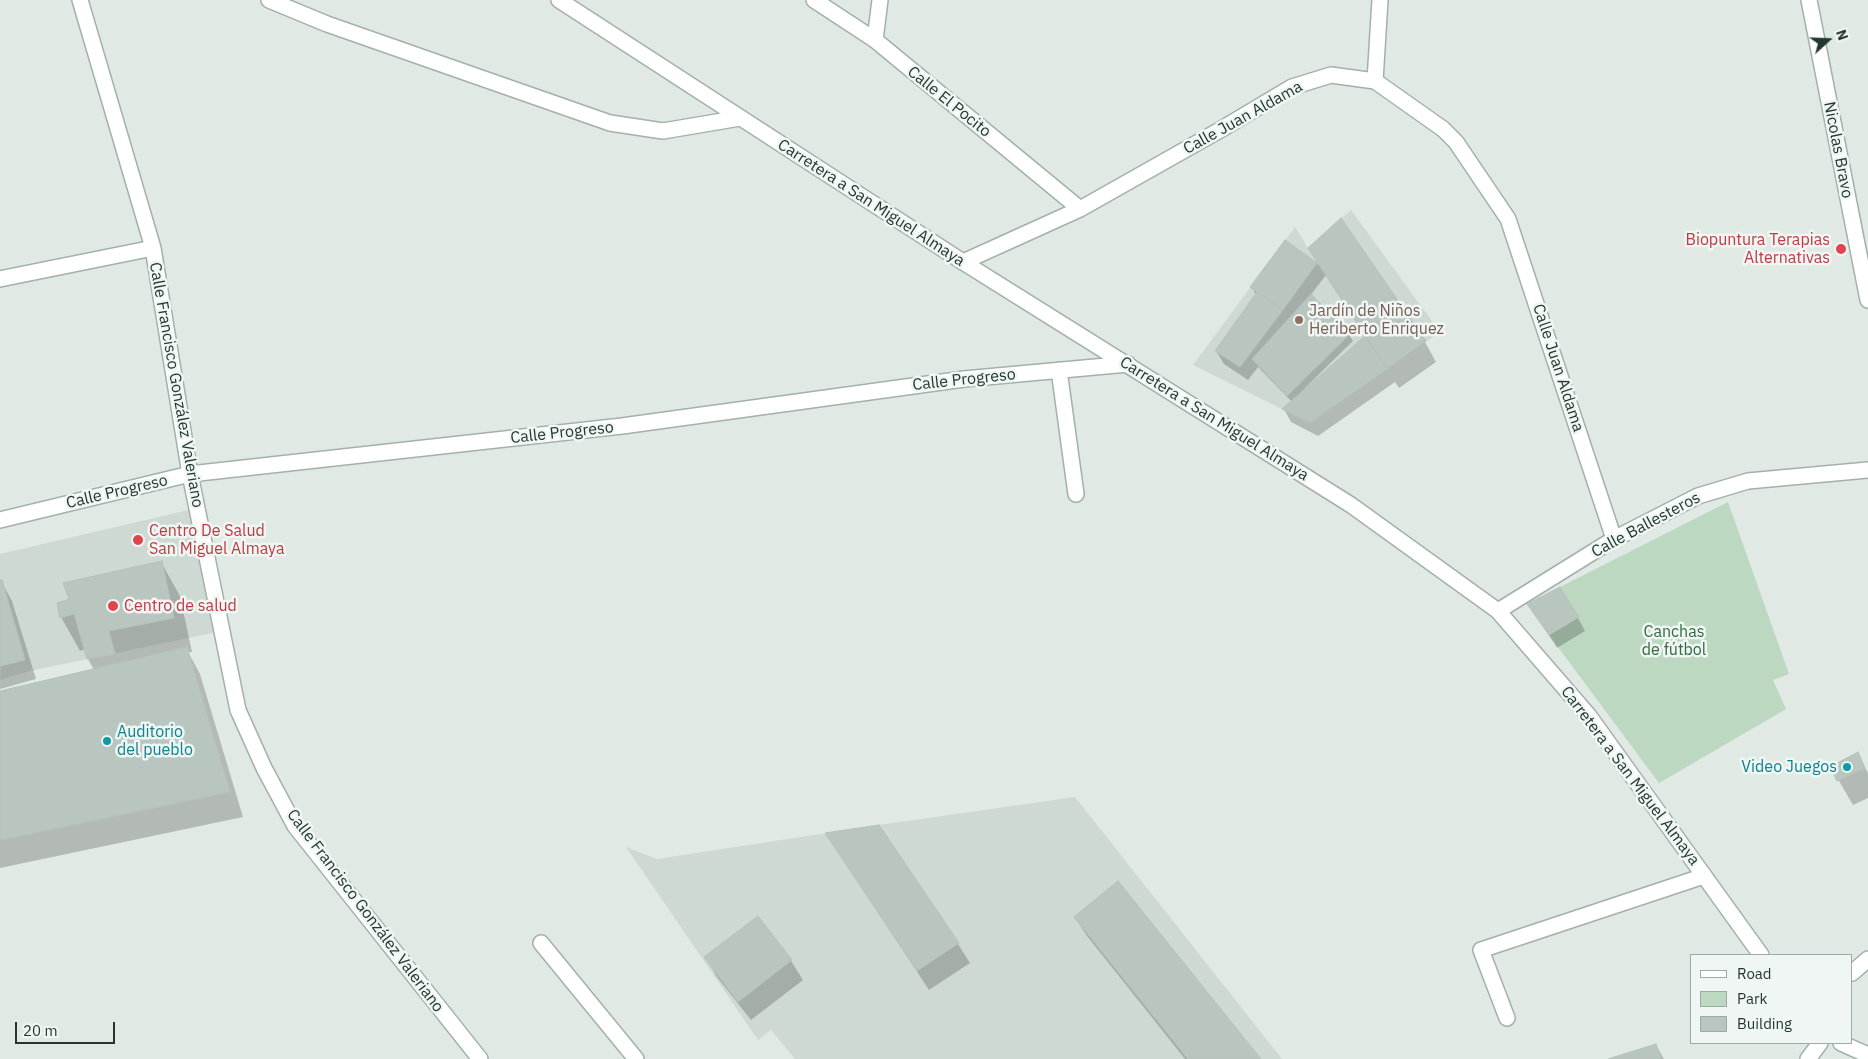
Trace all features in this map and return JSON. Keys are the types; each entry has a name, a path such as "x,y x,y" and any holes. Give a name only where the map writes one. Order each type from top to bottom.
{"street":[{"name":"Calle Francisco González Valeriano","path":"80,0 153,248 190,474 238,710 264,768 295,826 480,1059"},
{"path":"268,0 327,24 610,123 663,131 740,118"},
{"name":"Carretera a San Miguel Almaya","path":"559,0 963,262 1352,505 1498,611 1589,716 1760,954"},
{"name":"Calle El Pocito","path":"814,0 875,40 1080,209"},
{"path":"875,40 880,0"},
{"path":"1375,81 1380,0"},
{"name":"Nicolas Bravo","path":"1808,0 1868,300"},
{"name":"Calle Juan Aldama","path":"963,262 1080,209 1292,87 1332,75 1375,81 1443,129 1456,142 1508,219 1614,539"},
{"path":"0,279 153,248"},
{"name":"Calle Progreso","path":"0,520 190,474 622,426 964,379 1128,364"},
{"path":"1059,370 1076,494"},
{"name":"Calle Ballesteros","path":"1498,611 1614,539 1698,496 1748,481 1868,470"},
{"path":"1508,1018 1481,950 1704,876"},
{"path":"541,943 636,1059"},
{"path":"1853,972 1868,959"},
{"path":"1808,1059 1819,1044"},
{"path":"1843,1044 1868,1055"}],"shaded area":[{"path":"1351,210 1440,332 1310,423 1193,365 1295,227 1308,248"},
{"name":"Centro de salud","path":"197,508 222,631 30,671 0,680 0,554"},
{"path":"1075,797 1282,1059 795,1059 771,1030 758,1040 626,847 657,859"}],"green space":[{"name":"Canchas de fútbol","path":"1728,502 1789,674 1773,680 1786,709 1659,783 1549,635 1579,617 1560,587"}],"building":[{"path":"1341,218 1426,341 1387,369 1308,248"},
{"path":"1285,240 1317,263 1283,310 1250,287"},
{"path":"1257,292 1283,310 1240,367 1215,351"},
{"path":"1311,294 1350,334 1287,396 1252,359"},
{"path":"1365,336 1387,369 1310,423 1282,409"},
{"path":"162,561 174,618 109,631 115,654 87,659 74,614 60,618 57,603 69,599 63,583"},
{"path":"0,580 2,580 25,660 0,666"},
{"path":"1560,587 1579,617 1549,635 1527,604"},
{"name":"Auditorio del pueblo","path":"187,647 230,792 0,840 0,691"},
{"name":"Video Juegos","path":"1858,752 1865,768 1837,781 1830,767"},
{"path":"879,825 959,943 917,971 825,833"},
{"path":"1118,881 1261,1059 1188,1059 1074,917"},
{"path":"758,916 792,960 738,1002 704,957"},
{"path":"1656,1044 1661,1059 1608,1059"}],"place":[{"name":"Biopuntura Terapias Alternativas","path":"1841,249"},
{"name":"Jardín de Niños Heriberto Enriquez","path":"1299,320"},
{"name":"Centro De Salud San Miguel Almaya","path":"138,540"},
{"name":"Centro de salud","path":"113,606"},
{"name":"Auditorio del pueblo","path":"107,741"},
{"name":"Video Juegos","path":"1847,767"}]}
